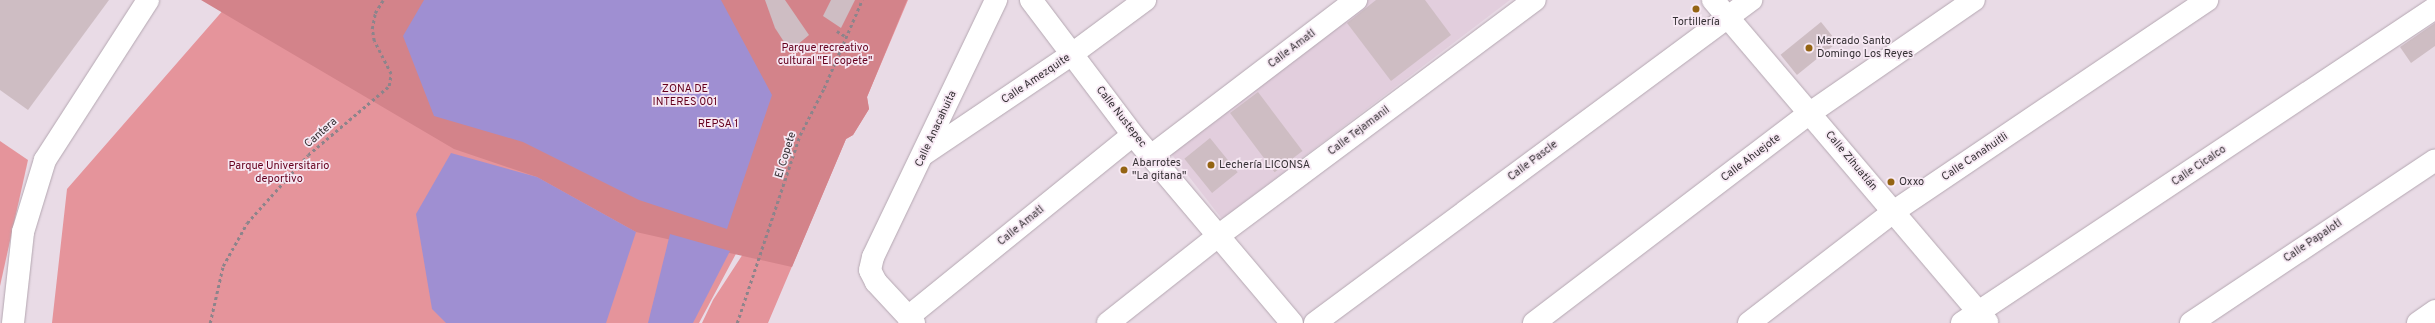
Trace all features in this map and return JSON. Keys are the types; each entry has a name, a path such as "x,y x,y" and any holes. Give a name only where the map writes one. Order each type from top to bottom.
{"street":[{"path":"13,323 23,232 45,160 148,0"},
{"name":"Calle Anacahuita","path":"911,320 876,282 870,270 873,256 924,154 996,0"},
{"name":"Calle Nustepec","path":"1031,0 1133,135 1292,323"},
{"name":"Calle Amezquite","path":"924,154 1072,54 1145,0"},
{"name":"Calle Amatl","path":"1151,156 1356,0"},
{"name":"Calle Tejamanil","path":"1108,323 1218,236 1535,0"},
{"name":"Calle Zihuatlán","path":"1713,0 1894,212 1976,319"},
{"name":"Calle Pascle","path":"1315,323 1751,0"},
{"name":"Calle Ahuejote","path":"1534,323 1810,113 1974,0"},
{"name":"Calle Canahuitli","path":"1749,323 1894,212 2207,0"},
{"name":"Calle Cicalco","path":"1976,319 2435,8"},
{"name":"Calle Amatl","path":"911,320 1133,135"},
{"name":"Calle Papalotl","path":"2191,323 2435,160"},
{"path":"2418,323 2435,311"}],"path":[{"name":"Cantera","path":"210,323 223,266 247,223 308,155 389,86 391,74 374,41 372,30 375,13 383,0"},
{"name":"El Copete","path":"738,322 800,135 862,0"},
{"path":"837,31 845,36"}],"shaded area":[{"name":"ZONA DE INTERES 001","path":"424,0 721,0 772,95 727,229 639,200 523,142 434,116 403,36"},
{"path":"1368,0 1510,0 1222,219 1169,151"},
{"path":"451,153 537,177 636,232 606,323 446,323 432,309 416,214"},
{"path":"670,234 730,251 693,323 648,323"}],"green space":[{"name":"ZONA DE INTERES 001","path":"201,0 907,0 867,97 869,109 853,135 846,139 792,267 636,232 537,177 454,149"},
{"name":"Parque Universitario deportivo","path":"232,0 538,175 738,250 699,323 52,323 67,189"},
{"name":"Parque recreativo cultural \"El copete\"","path":"755,0 908,0 867,97 869,109 853,135 846,139 768,323 702,323 713,300 754,237"},
{"path":"0,141 28,160 0,286"}],"building":[{"path":"0,0 109,0 28,110 0,90"},
{"path":"765,0 785,0 809,35 790,51 775,28"},
{"path":"831,0 855,0 841,28 823,16"},
{"path":"1376,0 1425,0 1451,35 1391,81 1347,23"},
{"name":"Mercado Santo Domingo Los Reyes","path":"1821,22 1837,42 1797,75 1781,55"},
{"path":"2435,23 2435,46 2411,63 2400,47"},
{"path":"1258,92 1303,151 1275,172 1230,113"},
{"name":"Lechería LICONSA","path":"1210,138 1238,172 1212,193 1184,159"}],"place":[{"name":"Tortillería","path":"1696,9"},
{"name":"Mercado Santo Domingo Los Reyes","path":"1809,48"},
{"name":"Lechería LICONSA","path":"1211,165"},
{"name":"Abarrotes \"La gitana\"","path":"1124,170"},
{"name":"Oxxo","path":"1891,182"}],"park label":[{"name":"REPSA 1","path":"718,124"}]}
